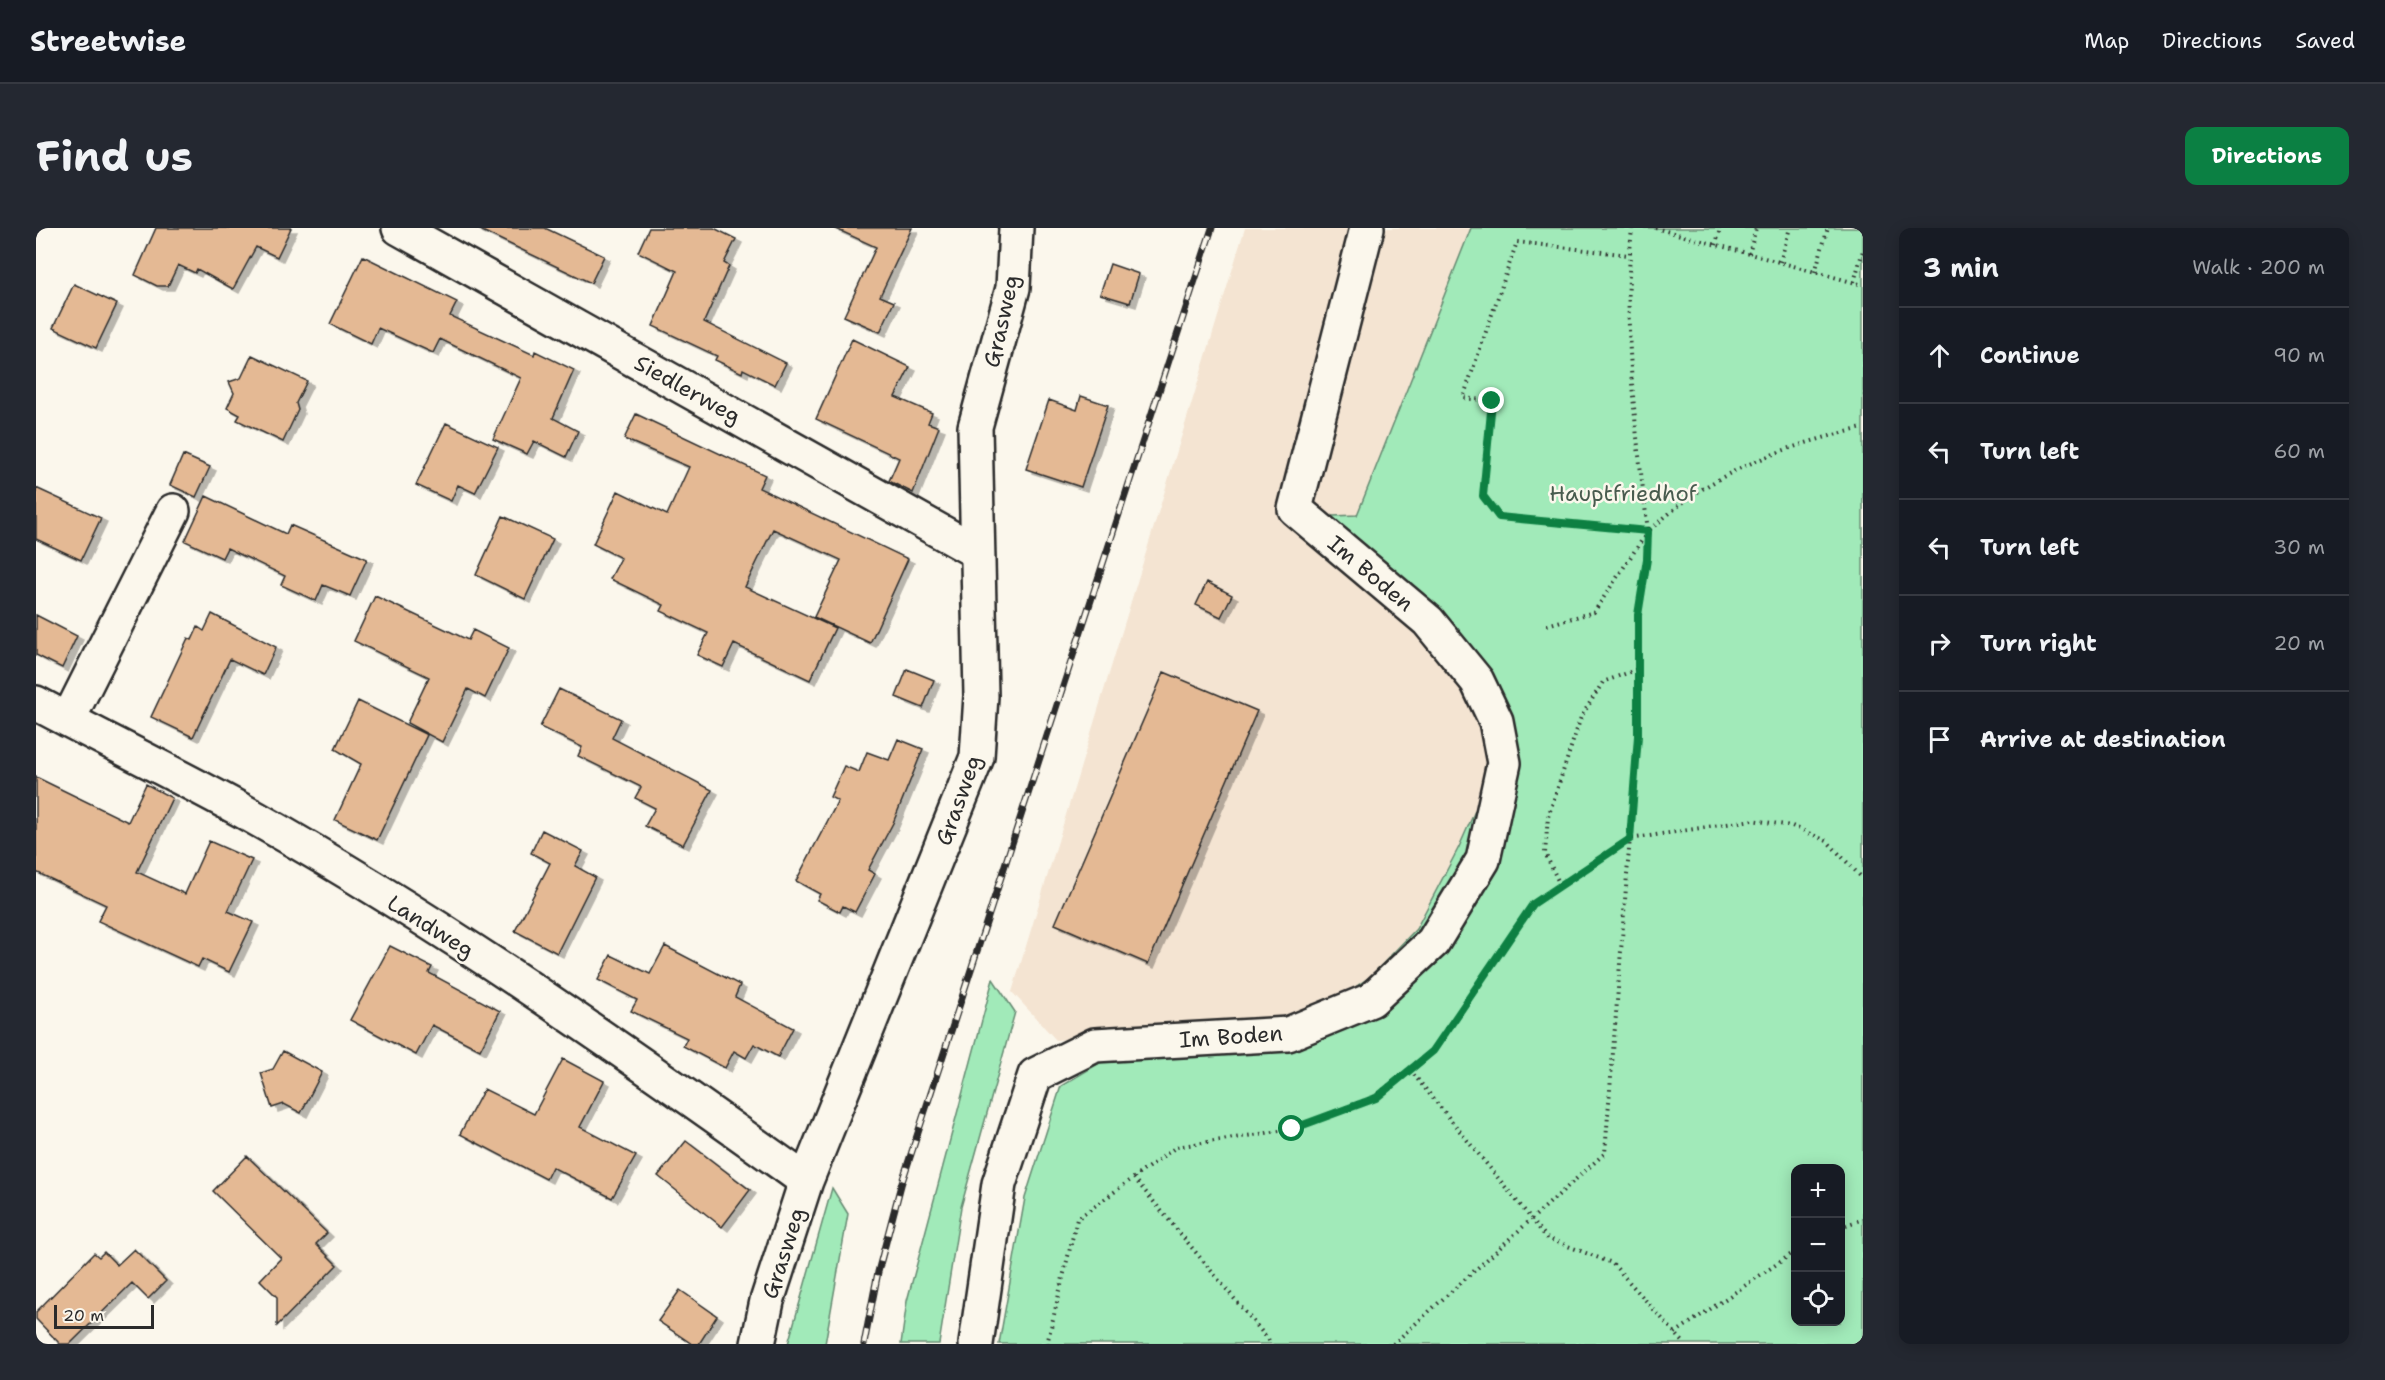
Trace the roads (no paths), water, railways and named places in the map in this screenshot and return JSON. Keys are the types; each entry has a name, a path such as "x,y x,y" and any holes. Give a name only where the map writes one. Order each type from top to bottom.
{"street":[{"name":"Siedlerweg","path":"399,228 977,552"},
{"name":"Grasweg","path":"758,1344 767,1301 806,1181 977,757 981,696 975,427 1013,288 1016,228"},
{"name":"Im Boden","path":"976,1344 999,1184 1035,1075 1095,1045 1288,1034 1371,1000 1433,942 1483,860 1504,763 1496,721 1477,681 1428,621 1295,509 1367,228"},
{"path":"68,720 173,511"},
{"name":"Landweg","path":"36,703 249,815 415,916 594,1030 806,1181"}],"railway":[{"path":"864,1344 878,1272 901,1185 1212,228"}],"park label":[{"name":"Hauptfriedhof","path":"1623,493"}]}
